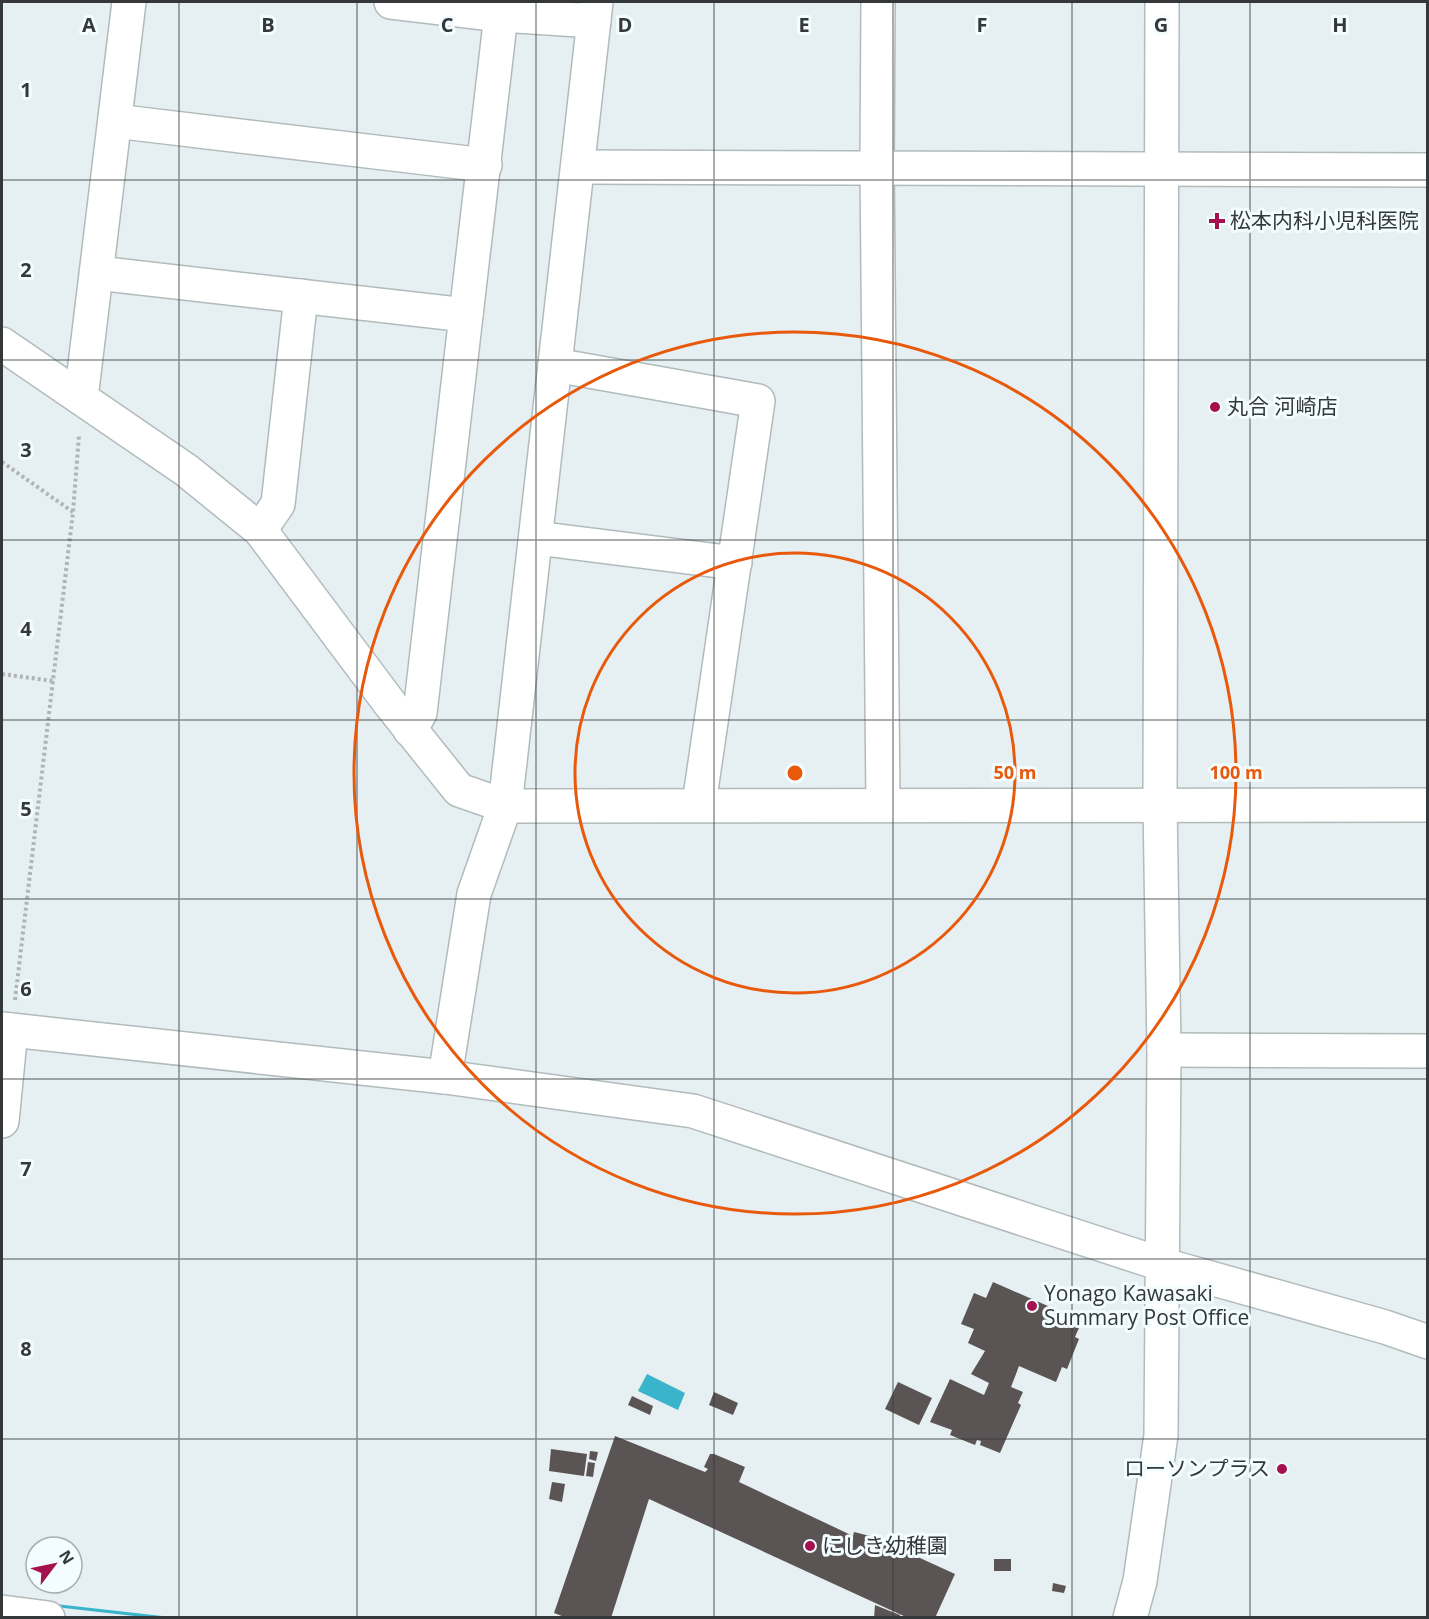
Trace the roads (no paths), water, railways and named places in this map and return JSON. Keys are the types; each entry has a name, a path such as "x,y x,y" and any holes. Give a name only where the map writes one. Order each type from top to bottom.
{"street":[{"path":"81,398 129,2"},
{"path":"391,2 501,15 595,11 505,807 474,894 445,1077"},
{"path":"878,2 877,166 883,805"},
{"path":"1130,1617 1140,1581 1161,1435 1164,1265 1164,1050 1160,804 1162,2"},
{"path":"410,730 420,713 501,15"},
{"path":"115,121 485,165"},
{"path":"578,166 877,166 1162,171 1428,170"},
{"path":"97,273 466,315"},
{"path":"260,530 278,504 301,296"},
{"path":"2,344 186,470 260,530 410,730 459,790 505,807 699,804 1428,805"},
{"path":"555,365 758,401 699,804"},
{"path":"536,538 735,563"},
{"path":"2,1121 6,1030 445,1077 693,1111 1164,1265 1385,1327 1428,1342"},
{"path":"1164,1050 1428,1051"},
{"path":"2,1612 48,1617"}],"water":[{"path":"647,1374 685,1393 678,1410 638,1391"},
{"path":"2,1598 171,1617 143,1617 2,1601"}],"place":[{"name":"松本内科小児科医院","path":"1217,221"},
{"name":"丸合 河崎店","path":"1215,407"},
{"name":"Yonago Kawasaki Summary Post Office","path":"1032,1306"},
{"name":"ローソンプラス","path":"1282,1469"},
{"name":"にしき幼稚園","path":"810,1546"}]}
